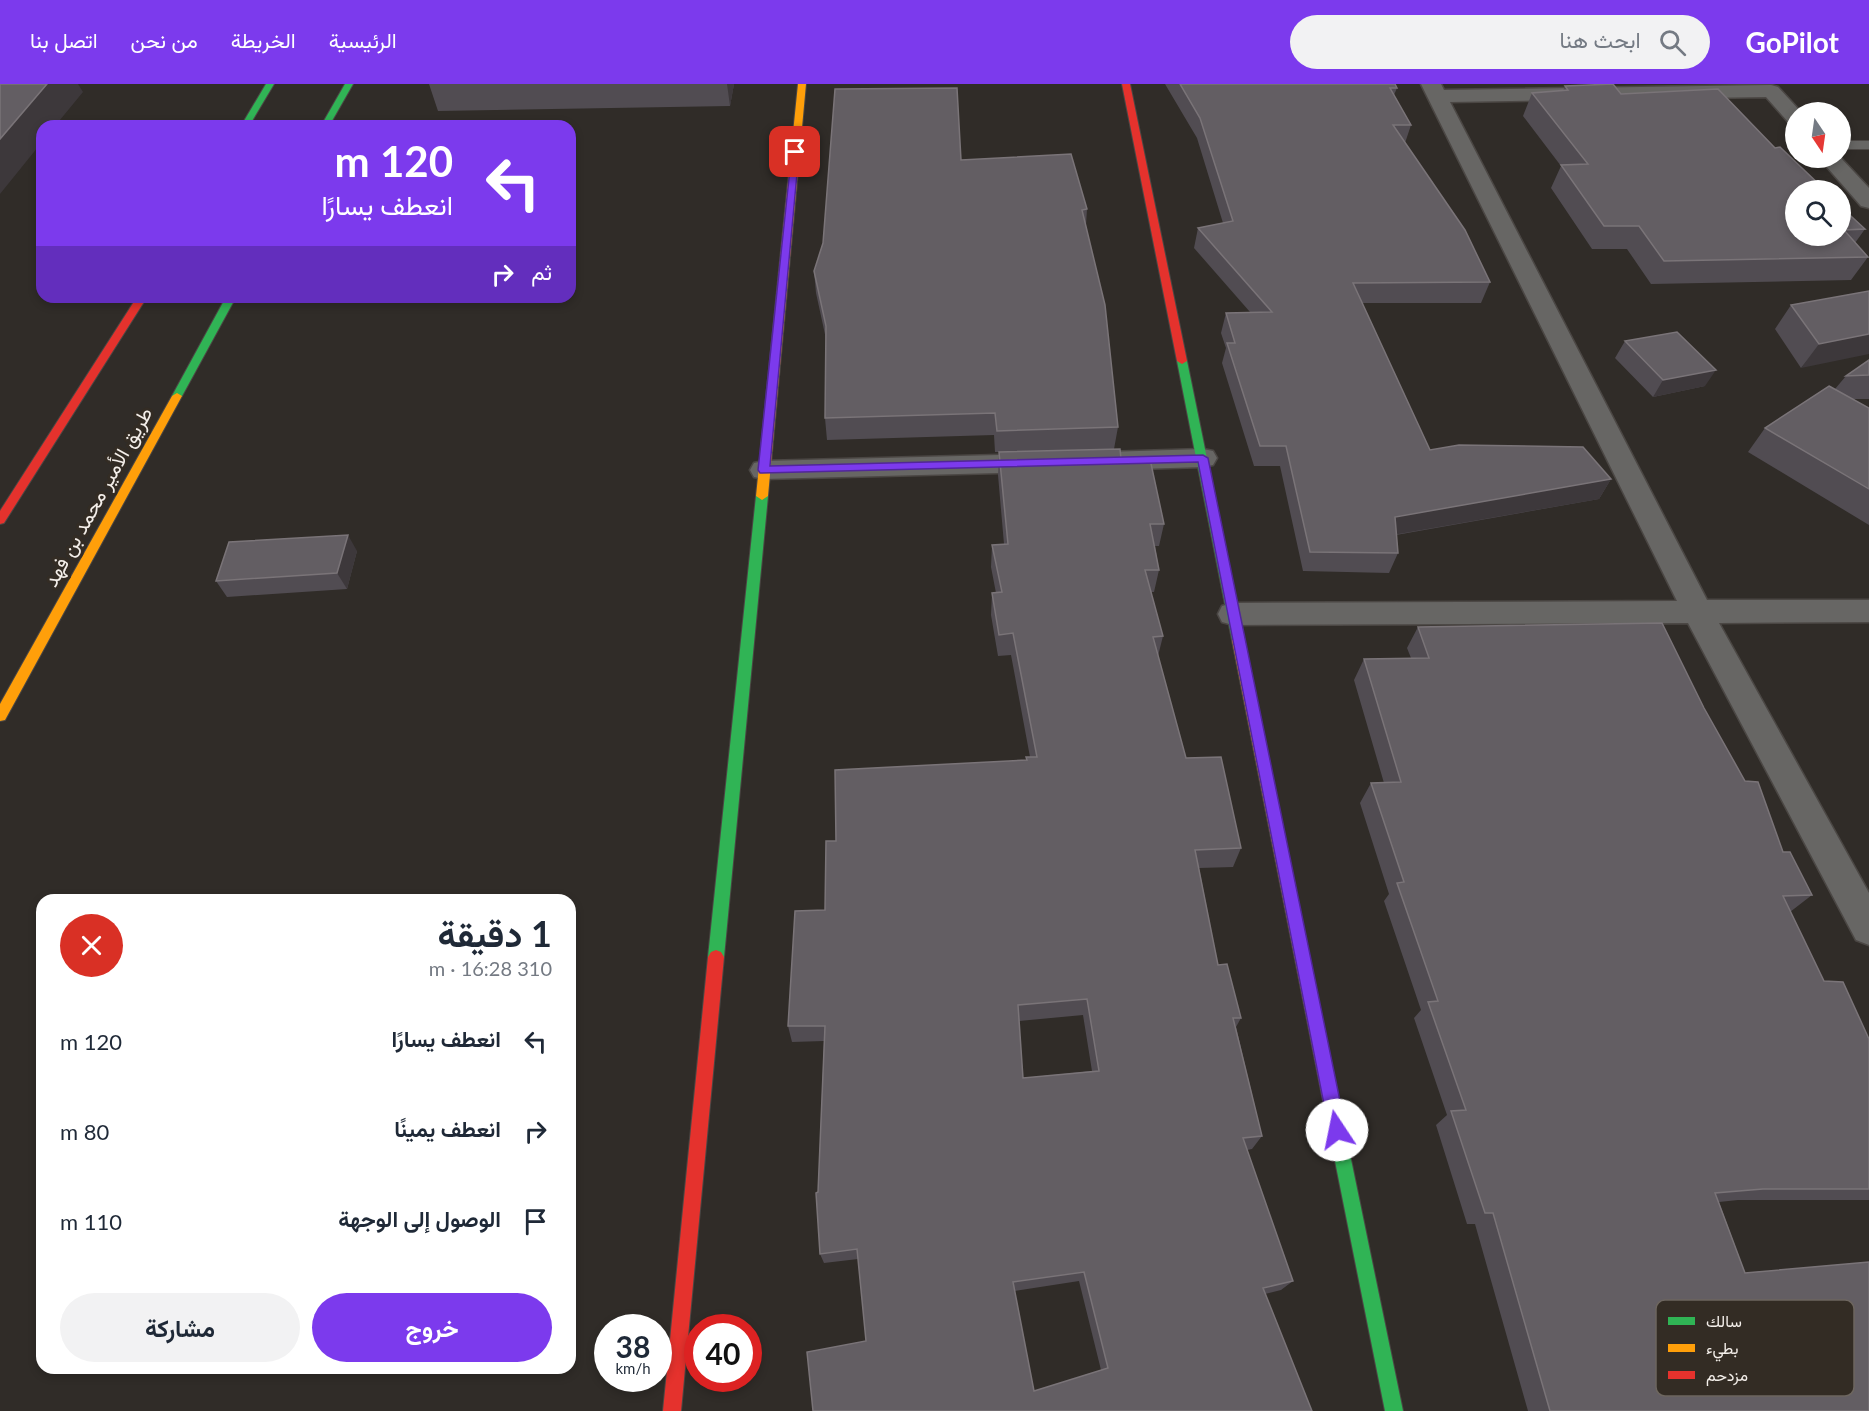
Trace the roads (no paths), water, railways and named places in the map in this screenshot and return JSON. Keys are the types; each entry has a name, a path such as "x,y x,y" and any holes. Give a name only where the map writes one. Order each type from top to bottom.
{"street":[{"path":"248,120 270,84"},
{"path":"328,120 348,84"},
{"path":"672,1411 802,84"},
{"path":"1126,84 1394,1411"},
{"path":"1785,107 1771,91 1435,90 1697,611 1869,928"},
{"path":"1839,168 1869,201"},
{"path":"0,520 138,303"},
{"name":"طريق الأمير محمد بن فهد","path":"0,716 228,303"},
{"path":"764,470 1203,458"},
{"path":"1233,614 1869,611"}],"lane":[{"path":"1851,145 1869,144"}]}
